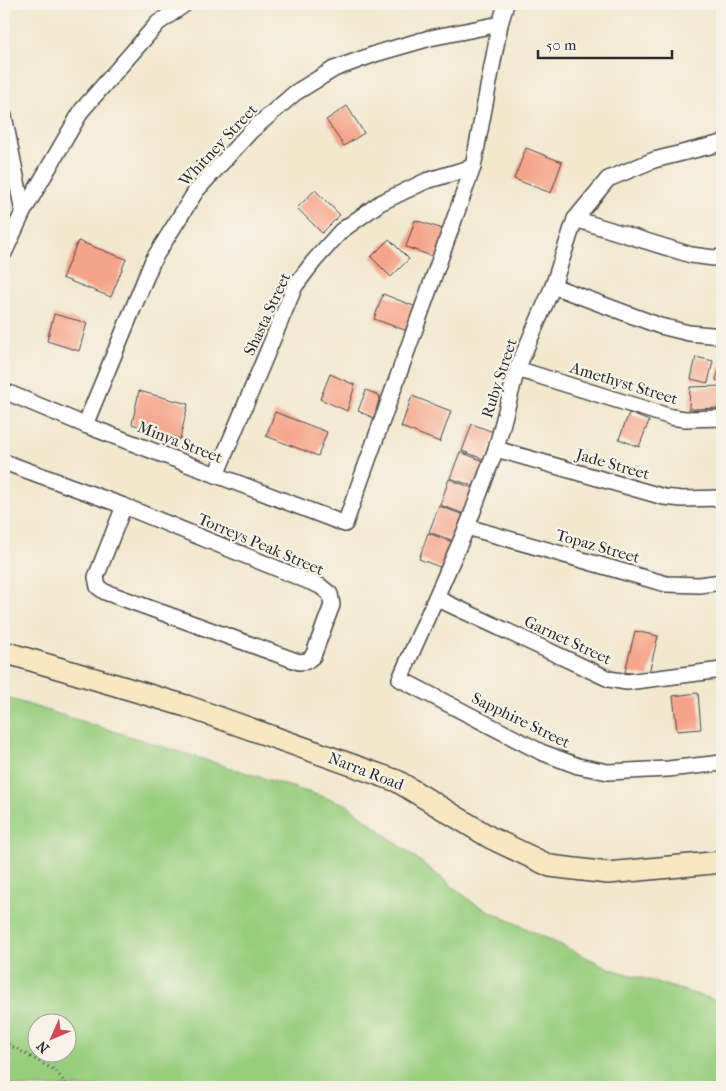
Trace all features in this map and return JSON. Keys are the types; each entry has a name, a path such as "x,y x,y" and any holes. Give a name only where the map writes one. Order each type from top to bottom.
{"street":[{"path":"4,252 23,212 82,110 158,23 185,4"},
{"path":"473,167 500,24 506,4"},
{"name":"Whitney Street","path":"85,425 153,260 196,191 251,131 295,93 334,69 378,53 500,24"},
{"path":"4,116 23,212"},
{"name":"Ruby Street","path":"400,679 467,527 496,449 516,369 553,286 575,219 608,179 654,160 722,143"},
{"name":"Shasta Street","path":"216,475 295,286 314,261 342,231 380,203 426,181 473,167"},
{"name":"Minya Street","path":"4,390 85,425 345,524 473,167"},
{"path":"575,219 691,255 714,258 722,257"},
{"path":"553,286 660,326 690,334 722,336"},
{"name":"Amethyst Street","path":"516,369 671,417 685,420 722,418"},
{"name":"Jade Street","path":"496,449 664,497 682,500 722,498"},
{"name":"Torreys Peak Street","path":"4,462 124,506 320,586 330,594 332,604 313,656 307,661 299,662 136,604 105,592 98,587 96,577 124,506"},
{"name":"Topaz Street","path":"467,527 666,584 699,585 722,582"},
{"name":"Garnet Street","path":"436,598 609,679 627,682 722,670"},
{"name":"Narra Road","path":"4,652 186,706 398,780 490,838 550,866 608,873 722,862"},
{"name":"Sapphire Street","path":"400,679 541,752 578,766 608,772 668,769 722,763"}],"path":[{"path":"4,1042 56,1070 68,1087"}],"green space":[{"path":"4,697 346,804 475,904 611,969 722,1002 722,1087 4,1087"}],"building":[{"path":"347,106 364,133 344,146 326,120"},
{"path":"526,148 562,162 551,193 514,179"},
{"path":"315,190 340,215 322,233 297,208"},
{"path":"415,220 449,231 440,259 406,247"},
{"path":"389,239 409,259 391,277 371,257"},
{"path":"78,241 126,259 111,297 62,278"},
{"path":"722,280 722,305 721,305 718,281"},
{"path":"383,294 419,308 410,332 374,319"},
{"path":"54,314 87,323 79,351 47,341"},
{"path":"696,357 713,361 708,383 691,379"},
{"path":"722,359 722,382 716,380"},
{"path":"330,374 355,385 347,411 320,399"},
{"path":"722,386 722,408 689,409 690,387"},
{"path":"366,390 380,396 374,418 358,411"},
{"path":"139,391 188,404 180,439 132,424"},
{"path":"412,396 451,411 440,442 401,427"},
{"path":"275,412 327,432 318,456 266,436"},
{"path":"629,413 649,421 639,447 619,439"},
{"path":"472,424 496,433 486,460 462,451"},
{"path":"460,452 486,462 476,487 450,478"},
{"path":"449,479 475,489 465,514 440,505"},
{"path":"439,506 464,515 454,541 429,532"},
{"path":"428,533 455,543 445,569 419,559"},
{"path":"635,631 658,636 648,677 625,672"},
{"path":"698,693 701,729 677,731 673,696"}]}
